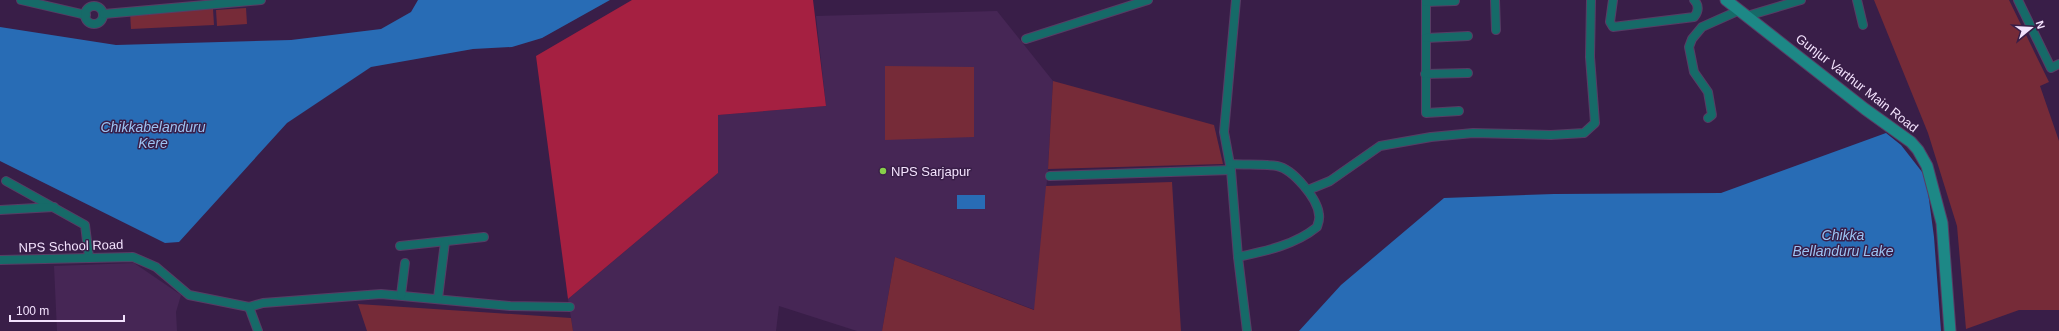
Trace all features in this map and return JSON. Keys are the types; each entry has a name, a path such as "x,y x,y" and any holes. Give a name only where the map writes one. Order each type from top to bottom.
{"main road":[{"name":"Gunjur Varthur Main Road","path":"1726,0 1865,109 1911,142 1928,166 1942,223 1950,331"}],"street":[{"path":"21,0 86,15"},
{"path":"104,14 261,0"},
{"path":"1026,39 1148,0"},
{"path":"1236,0 1224,132 1231,167 1238,257 1247,331"},
{"path":"1495,0 1496,30"},
{"path":"1308,190 1330,181 1380,146 1431,137 1473,133 1551,135 1584,132 1591,128 1595,122 1590,57 1591,0"},
{"path":"1613,0 1610,22 1613,26 1690,18 1697,14 1697,3 1694,0"},
{"path":"1708,118 1712,115 1708,92 1694,72 1689,47 1692,39 1702,27 1744,13 1802,0"},
{"path":"1857,0 1863,25"},
{"path":"2018,0 2051,68 2059,64"},
{"path":"1455,1 1426,1 1426,113 1459,111"},
{"path":"96,6 101,9 104,14 97,23 89,22 86,11 90,7 96,6"},
{"path":"1426,38 1468,36"},
{"path":"1425,74 1468,72"},
{"path":"1050,176 1278,166 1288,171 1308,190 1316,203 1320,215 1317,227 1305,237 1272,249 1238,257"},
{"path":"6,181 85,225 89,257"},
{"path":"0,210 55,207"},
{"path":"400,246 484,237"},
{"path":"438,298 445,242"},
{"name":"NPS School Road","path":"0,260 133,257 156,267 189,295 249,307"},
{"path":"401,295 405,263"},
{"path":"258,331 249,307 270,303 381,294 438,298 510,306 570,307"}],"shaded area":[{"path":"632,0 813,0 826,106 718,115 718,173 568,299 536,56"},
{"path":"1874,0 2009,0 2049,82 2040,86 2059,141 2059,310 2019,310 1966,329 1957,226 1928,133"},
{"path":"246,8 247,24 217,26 216,10"},
{"path":"213,9 214,25 131,29 130,12"},
{"name":"NPS Sarjapur","path":"997,11 1053,81 1048,169 1035,310 895,257 882,331 857,331 779,306 776,331 573,331 568,299 718,173 718,115 826,106 816,16"},
{"path":"885,66 974,67 974,137 885,140"},
{"path":"1053,81 1214,125 1223,164 1048,169"},
{"path":"1172,182 1181,331 882,331 895,257 1034,310 1046,186"},
{"path":"134,263 181,295 176,312 177,331 57,331 54,266"},
{"path":"358,304 571,318 573,331 367,331"}],"water":[{"name":"Chikkabelanduru Kere","path":"418,0 610,0 542,38 512,47 473,49 371,67 287,123 179,242 165,243 0,161 0,27 116,45 291,40 381,29 411,12"},
{"name":"Chikka Bellanduru Lake","path":"1886,133 1901,145 1926,177 1934,237 1941,331 1299,331 1341,285 1444,198 1554,194 1721,193"},
{"path":"957,195 985,195 985,209 957,209"}],"place":[{"name":"NPS Sarjapur","path":"883,171"}]}
